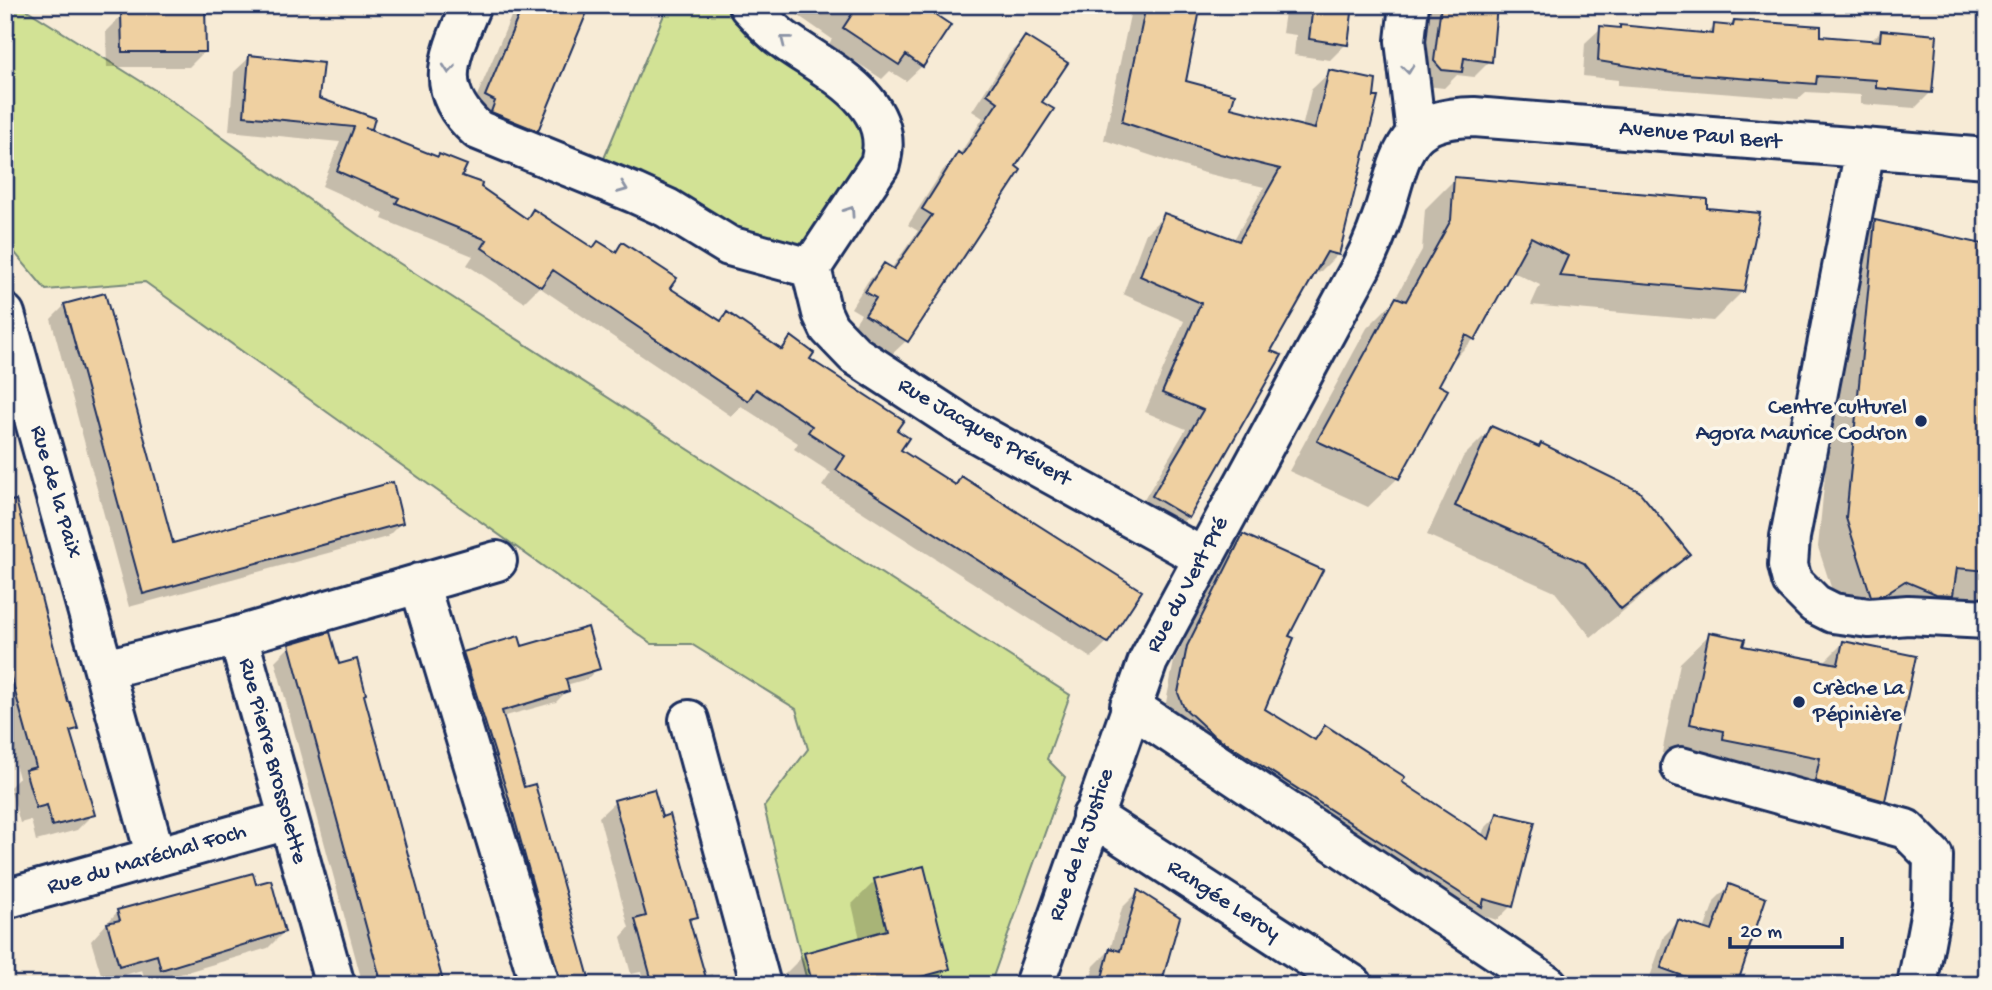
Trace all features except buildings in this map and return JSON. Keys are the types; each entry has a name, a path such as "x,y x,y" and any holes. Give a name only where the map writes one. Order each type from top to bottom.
{"street":[{"path":"471,5 451,54 448,86 465,118 478,130 645,198 729,246 811,268 880,164 885,147 884,128 861,96 784,41 748,5"},
{"path":"1409,5 1405,41 1416,133"},
{"name":"Avenue Paul Bert","path":"1416,133 1435,121 1474,117 1987,158"},
{"name":"Rue du Vert Pré","path":"1130,706 1159,638 1361,267 1384,213 1399,159 1409,139 1416,133"},
{"path":"1865,149 1790,537 1788,565 1792,581 1815,604 1833,613 1853,617 1908,615 1987,619"},
{"name":"Rue Jacques Prévert","path":"811,268 822,313 829,328 855,355 964,426 1202,557"},
{"name":"Rue de la Paix","path":"5,314 156,857"},
{"name":"Rue Pierre Brossolette","path":"335,985 238,636 497,561"},
{"path":"419,583 540,985"},
{"path":"105,669 238,636"},
{"path":"1130,706 1548,985"},
{"name":"Rue de la Justice","path":"1034,985 1130,706"},
{"path":"689,720 761,985"},
{"path":"1681,767 1906,829 1933,856 1932,905 1917,985"},
{"name":"Rangée Leroy","path":"1093,816 1353,985"},
{"name":"Rue du Maréchal Foch","path":"5,899 288,820"}],"green space":[{"path":"5,5 19,5 166,97 382,252 1070,695 1047,759 1065,777 990,985 808,985 764,807 808,749 796,709 691,644 652,644 145,282 46,290 5,241"},
{"path":"668,5 727,5 756,33 845,101 871,141 825,233 792,252 764,249 600,168"}],"place":[{"name":"Centre culturel Agora Maurice Codron","path":"1921,421"},
{"name":"Crèche La Pépinière","path":"1799,702"}]}
